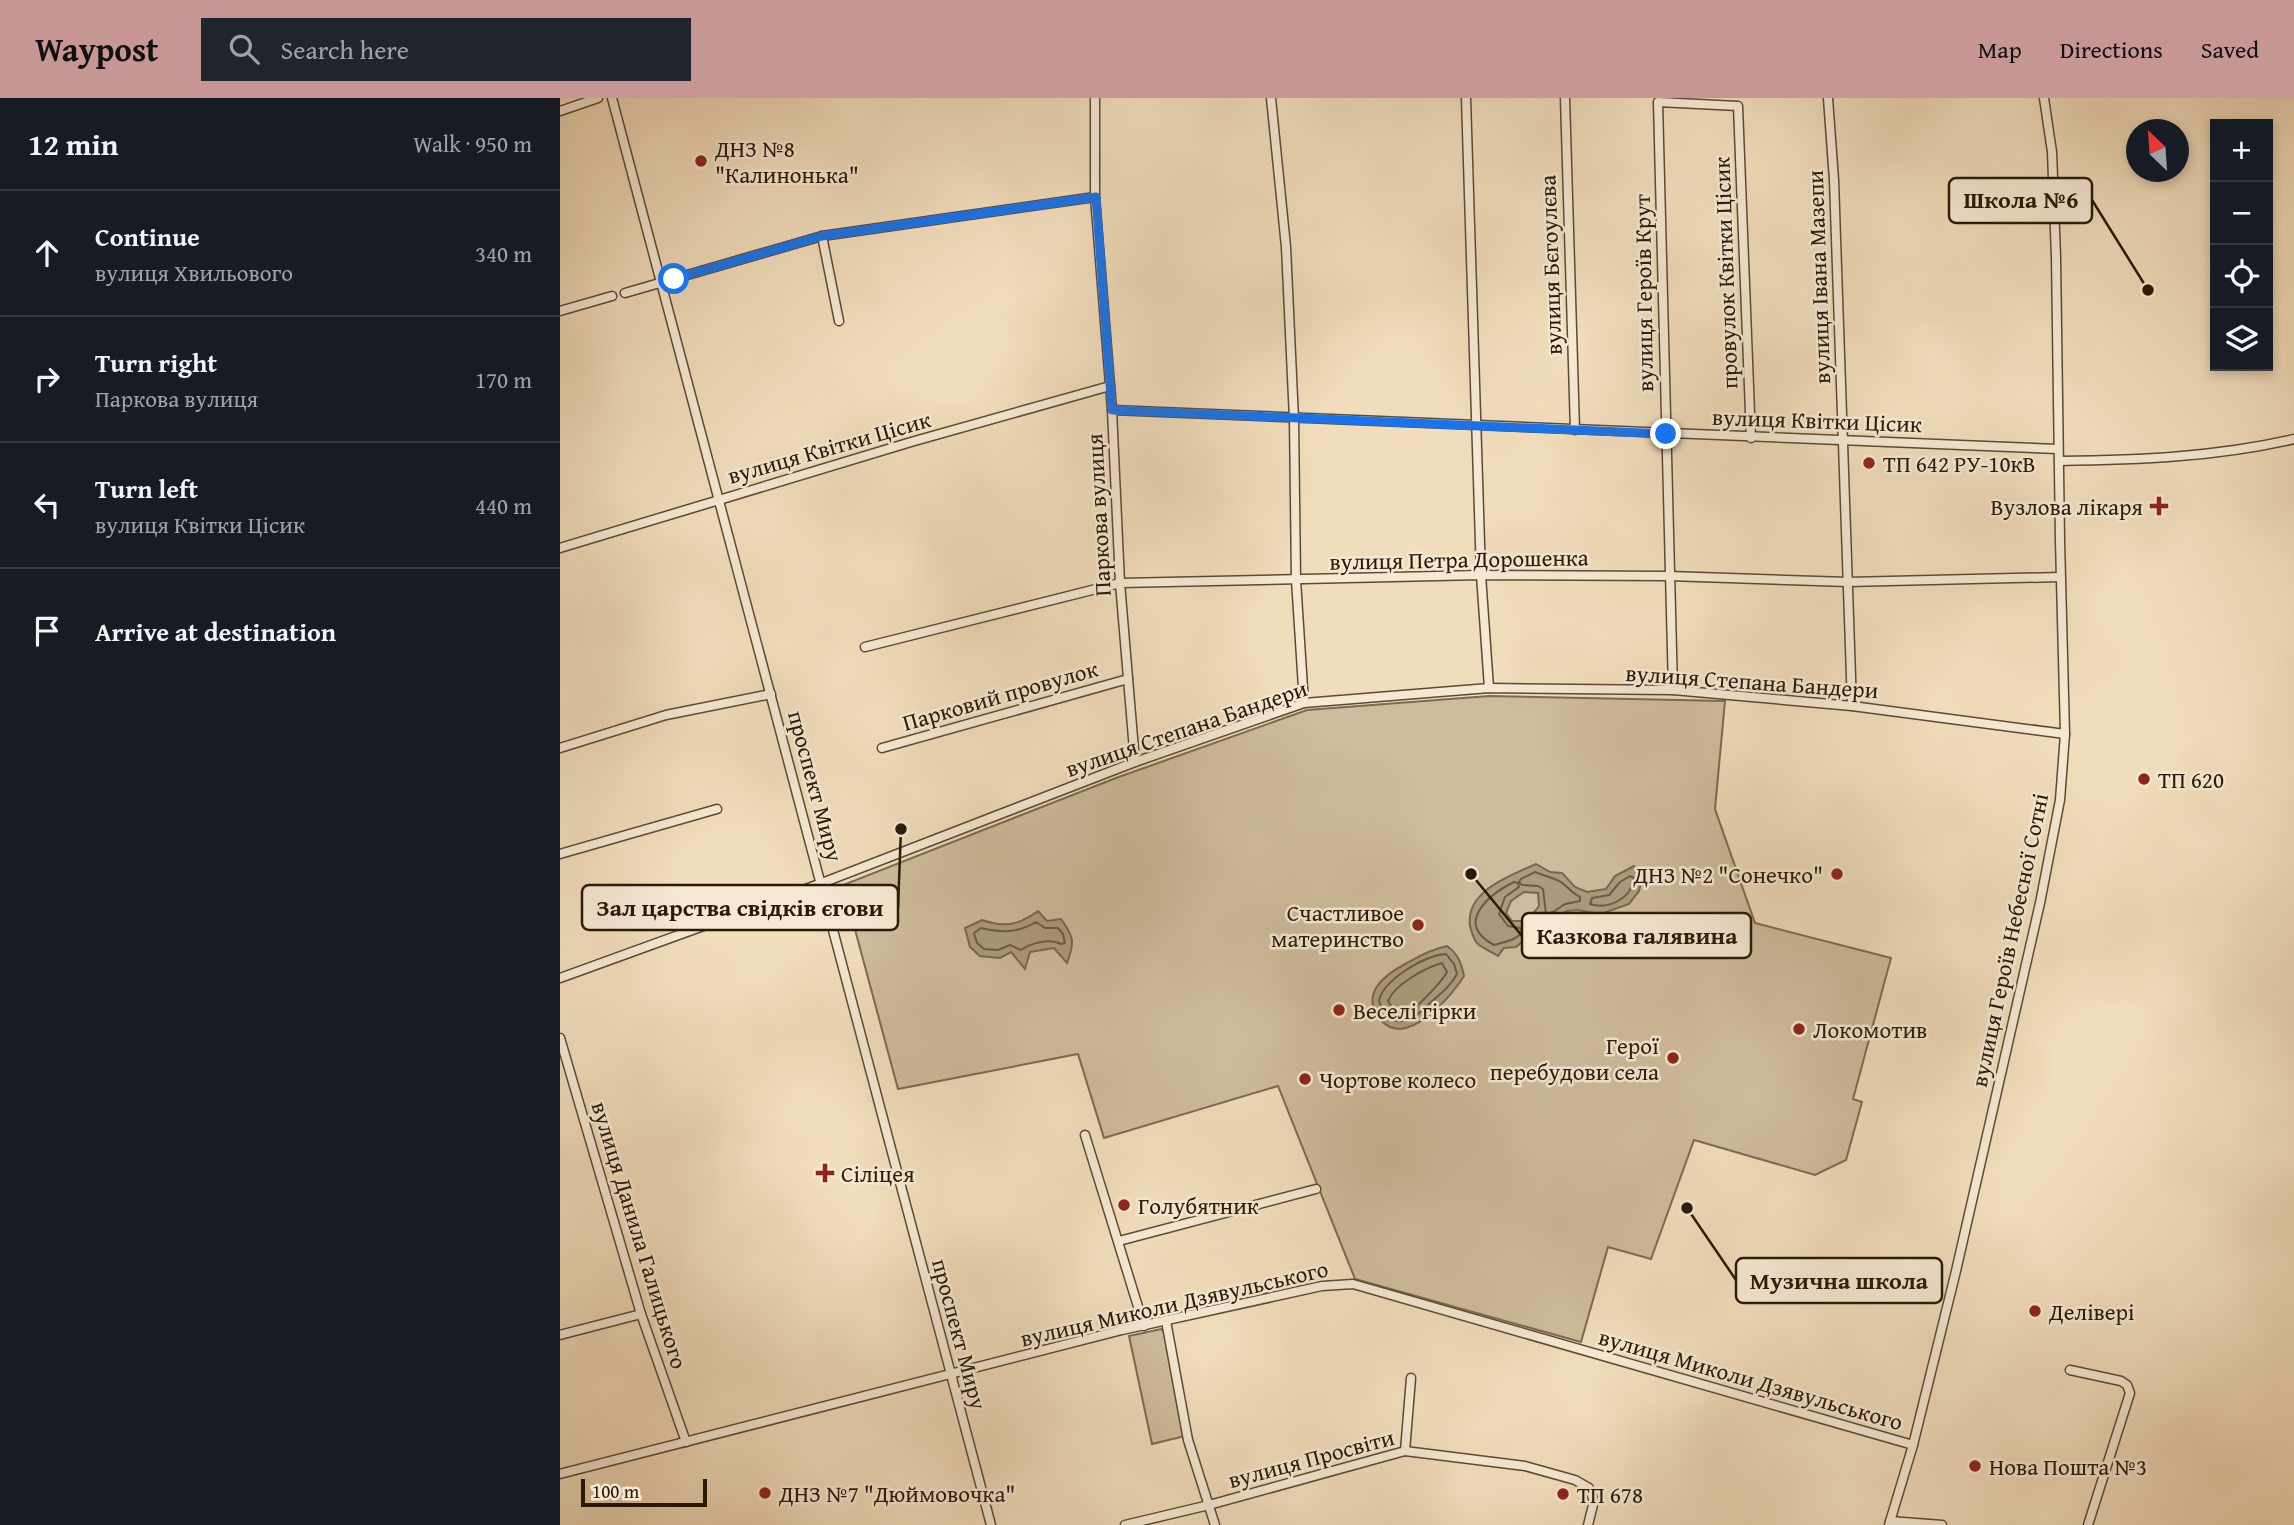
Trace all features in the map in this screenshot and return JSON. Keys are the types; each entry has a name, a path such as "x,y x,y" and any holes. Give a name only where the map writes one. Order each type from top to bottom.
{"street":[{"path":"560,111 598,98"},
{"name":"проспект Миру","path":"612,98 991,1525"},
{"name":"Паркова вулиця","path":"1095,98 1096,197 1112,410 1120,583 1135,762"},
{"path":"1271,98 1286,247 1294,419 1296,580 1304,703"},
{"path":"1466,98 1481,575 1489,688"},
{"name":"вулиця Бєгоулєва","path":"1565,98 1575,430"},
{"name":"вулиця Івана Мазепи","path":"1828,98 1834,180 1852,706"},
{"name":"вулиця Героїв Небесної Сотні","path":"1890,1523 1913,1446 1956,1271 2040,903 2060,800 2065,734 2056,257 2052,152 2044,98"},
{"name":"вулиця Героїв Крут","path":"1673,690 1658,100 1738,107"},
{"name":"провулок Квітки Цісик","path":"1738,107 1751,438"},
{"path":"625,293 822,236 1096,197"},
{"path":"822,236 839,321"},
{"path":"560,311 612,296"},
{"name":"вулиця Квітки Цісик","path":"560,548 924,438 1110,386"},
{"name":"вулиця Квітки Цісик","path":"1112,410 2058,449"},
{"path":"2059,461 2150,458 2242,449 2294,439"},
{"name":"вулиця Петра Дорошенка","path":"865,647 1120,583 1481,575 1669,576 1848,582 2060,577"},
{"name":"Парковий провулок","path":"882,748 1128,679"},
{"name":"вулиця Степана Бандери","path":"560,978 822,883 1135,762 1304,703 1489,688 1673,690 1852,706 2065,734"},
{"path":"560,748 666,715 771,694"},
{"path":"560,854 717,809"},
{"name":"вулиця Данила Галицького","path":"560,1038 641,1314 686,1442"},
{"path":"1085,1135 1144,1326"},
{"path":"1119,1241 1316,1189"},
{"name":"вулиця Миколи Дзявульського","path":"560,1474 1144,1326 1322,1286 1353,1284 1913,1446"},
{"path":"560,1335 641,1314"},
{"path":"1166,1321 1188,1440 1215,1525"},
{"path":"2070,1370 2120,1381 2127,1385 2130,1393 2088,1525"},
{"path":"1405,1451 1411,1378"},
{"name":"вулиця Просвіти","path":"1125,1525 1209,1506 1405,1451 1525,1466 1575,1480 1589,1488 1594,1501 1588,1525"},
{"path":"1890,1523 1942,1525"}],"shaded area":[{"path":"1489,696 1725,701 1715,809 1755,923 1891,958 1853,1099 1862,1102 1846,1160 1815,1175 1694,1140 1651,1259 1608,1247 1581,1342 1355,1279 1278,1086 1104,1138 1078,1054 898,1089 843,885 1116,778 1307,710"},
{"path":"1161,1329 1166,1333 1185,1436 1152,1444 1129,1336"}],"water":[{"path":"1536,864 1550,872 1562,873 1575,887 1587,892 1606,889 1615,876 1634,866 1643,874 1639,891 1629,904 1601,914 1567,911 1541,926 1516,947 1504,948 1498,956 1475,941 1470,926 1470,914 1475,903 1491,886","holes":["1524,892 1538,893 1539,906 1527,921 1512,921 1506,913 1511,901"]},
{"path":"1038,911 1047,921 1061,919 1069,931 1072,945 1067,963 1054,948 1030,952 1025,969 1011,952 1000,958 980,956 970,947 965,928 982,920 1012,924"},
{"path":"1447,946 1458,959 1464,976 1452,992 1418,1023 1400,1029 1385,1024 1375,1011 1373,1002 1377,986 1398,968 1426,953"}],"place":[{"name":"ДНЗ №8 \"Калинонька\"","path":"701,161"},
{"name":"Школа №6","path":"2148,290"},
{"name":"ТП 642 РУ-10кВ","path":"1869,463"},
{"name":"Вузлова лікаря","path":"2159,506"},
{"name":"ТП 620","path":"2144,779"},
{"name":"Зал царства свідків єгови","path":"901,829"},
{"name":"Казкова галявина","path":"1471,874"},
{"name":"ДНЗ №2 \"Сонечко\"","path":"1837,874"},
{"name":"Счастливое материнство","path":"1418,925"},
{"name":"Веселі гірки","path":"1339,1010"},
{"name":"Локомотив","path":"1799,1029"},
{"name":"Герої перебудови села","path":"1673,1058"},
{"name":"Чортове колесо","path":"1305,1079"},
{"name":"Сіліцея","path":"825,1173"},
{"name":"Голубятник","path":"1124,1205"},
{"name":"Музична школа","path":"1687,1208"},
{"name":"Делівері","path":"2035,1311"},
{"name":"Нова Пошта №3","path":"1975,1466"},
{"name":"ДНЗ №7 \"Дюймовочка\"","path":"765,1493"},
{"name":"ТП 678","path":"1563,1494"}],"route":[{"path":"674,279 822,236 1096,197 1112,410 1666,434"}]}
